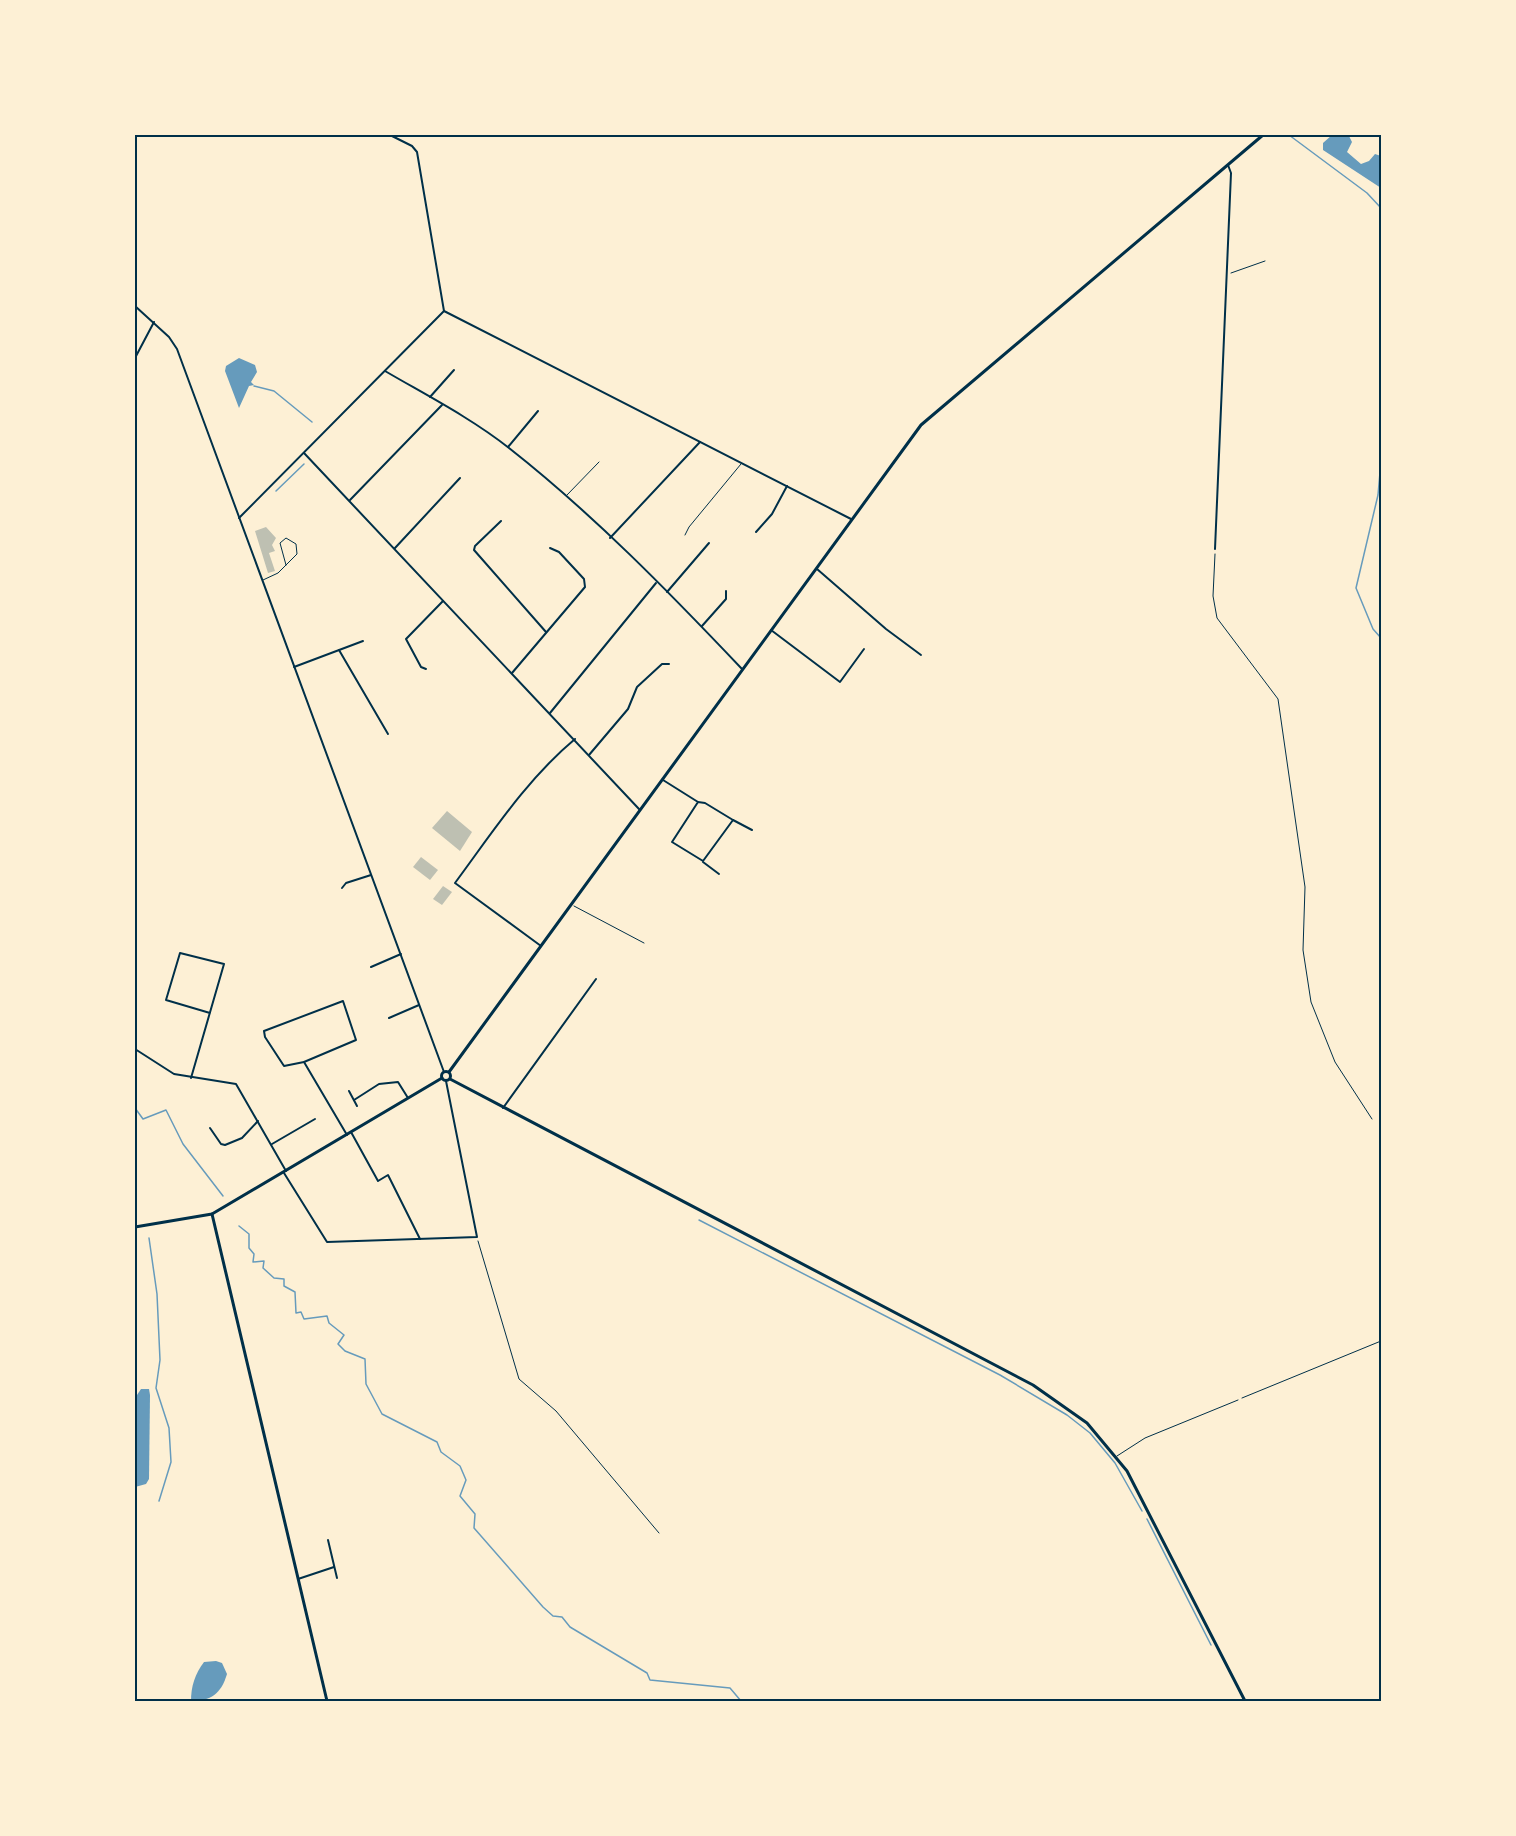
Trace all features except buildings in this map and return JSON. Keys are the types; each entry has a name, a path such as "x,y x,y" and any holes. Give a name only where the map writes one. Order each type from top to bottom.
{"street":[{"path":"390,135 412,146 417,152 444,311"},
{"path":"446,1079 446,1072 541,946 851,519 930,416 1263,135"},
{"path":"1215,549 1231,173 1228,165"},
{"path":"135,306 154,322 177,349 419,1005 446,1072 477,1237 327,1242 285,1172 258,1120 234,1083 174,1074 135,1049"},
{"path":"239,518 444,311"},
{"path":"444,311 851,519"},
{"path":"135,358 137,348 154,322"},
{"path":"429,397 454,370"},
{"path":"385,371 508,447 566,497 657,582 742,669"},
{"path":"350,500 442,405"},
{"path":"508,447 538,411"},
{"path":"610,538 700,442"},
{"path":"304,453 640,810"},
{"path":"395,548 460,478"},
{"path":"756,532 772,514 787,486"},
{"path":"501,521 475,546 474,550 546,632"},
{"path":"667,592 709,543"},
{"path":"512,673 586,584 559,552 550,548"},
{"path":"816,568 921,655"},
{"path":"550,713 657,582"},
{"path":"702,626 726,599 726,591"},
{"path":"426,669 421,667 406,639 443,600"},
{"path":"771,630 840,682 864,649"},
{"path":"294,667 363,641"},
{"path":"339,650 388,734"},
{"path":"589,755 628,709 637,687 662,664 669,664"},
{"path":"541,946 455,883 515,803 552,760 575,739"},
{"path":"662,779 698,802 705,803 752,830"},
{"path":"698,802 672,842 719,874"},
{"path":"703,861 733,820"},
{"path":"342,888 346,884 371,875"},
{"path":"191,1078 210,1013 224,964 180,953 166,1000 210,1013"},
{"path":"371,967 401,954"},
{"path":"503,1107 596,979"},
{"path":"343,1001 356,1040 304,1062 284,1066 265,1037 264,1031 343,1001"},
{"path":"389,1018 419,1005"},
{"path":"304,1062 378,1181 388,1175 420,1239"},
{"path":"446,1079 1032,1385 1077,1414 1117,1456 1138,1489 1245,1701"},
{"path":"135,1227 212,1215 408,1098 446,1079"},
{"path":"354,1100 379,1084 398,1082 408,1098"},
{"path":"349,1091 357,1106"},
{"path":"272,1144 315,1119"},
{"path":"210,1128 225,1145 242,1138 258,1120"},
{"path":"212,1215 327,1701"},
{"path":"328,1540 337,1578"},
{"path":"298,1579 334,1567"}],"lane":[{"path":"566,497 599,462"},
{"path":"685,535 741,463"},
{"path":"262,580 278,573 286,565 298,550 296,544 286,538 280,543 286,565"},
{"path":"570,904 644,943"},
{"path":"1117,1456 1145,1438 1238,1400"}],"path":[{"path":"1227,275 1265,261"},
{"path":"1215,549 1216,618 1278,699 1305,887 1303,950 1311,1002 1335,1062 1372,1119"},
{"path":"477,1237 519,1380 556,1411 659,1533"},
{"path":"1238,1400 1381,1341"}],"water":[{"path":"1332,135 1349,136 1352,142 1347,152 1361,164 1369,161 1375,154 1381,156 1381,188 1323,150 1323,143"},
{"path":"239,358 255,365 257,372 251,382 254,385 249,386 239,408 225,371 226,366"},
{"path":"141,1389 149,1389 150,1395 149,1479 146,1484 135,1487 135,1398"},
{"path":"204,1662 222,1663 227,1674 222,1687 210,1698 191,1701 194,1680"}],"waterway":[{"path":"1289,135 1367,193 1381,208"},
{"path":"254,386 274,391 312,422"},
{"path":"1381,461 1378,495 1356,588 1373,629 1381,638"},
{"path":"276,491 304,464"},
{"path":"135,1108 143,1119 166,1110 183,1144 223,1196"},
{"path":"699,1220 1000,1375 1067,1415 1090,1433 1115,1463 1142,1511"},
{"path":"239,1226 249,1234 249,1248 254,1254 253,1262 264,1261 263,1268 274,1278 284,1279 284,1286 295,1292 296,1313 301,1312 304,1319 327,1316 329,1323 344,1335 338,1344 345,1351 365,1359 366,1384 382,1414 437,1442 441,1452 460,1466 466,1480 460,1496 475,1514 474,1528 543,1607 553,1616 562,1617 570,1627 647,1673 650,1680 730,1688 741,1701"},
{"path":"149,1238 157,1294 160,1360 156,1388 169,1428 171,1462 159,1501"},
{"path":"1147,1519 1211,1645"}]}
